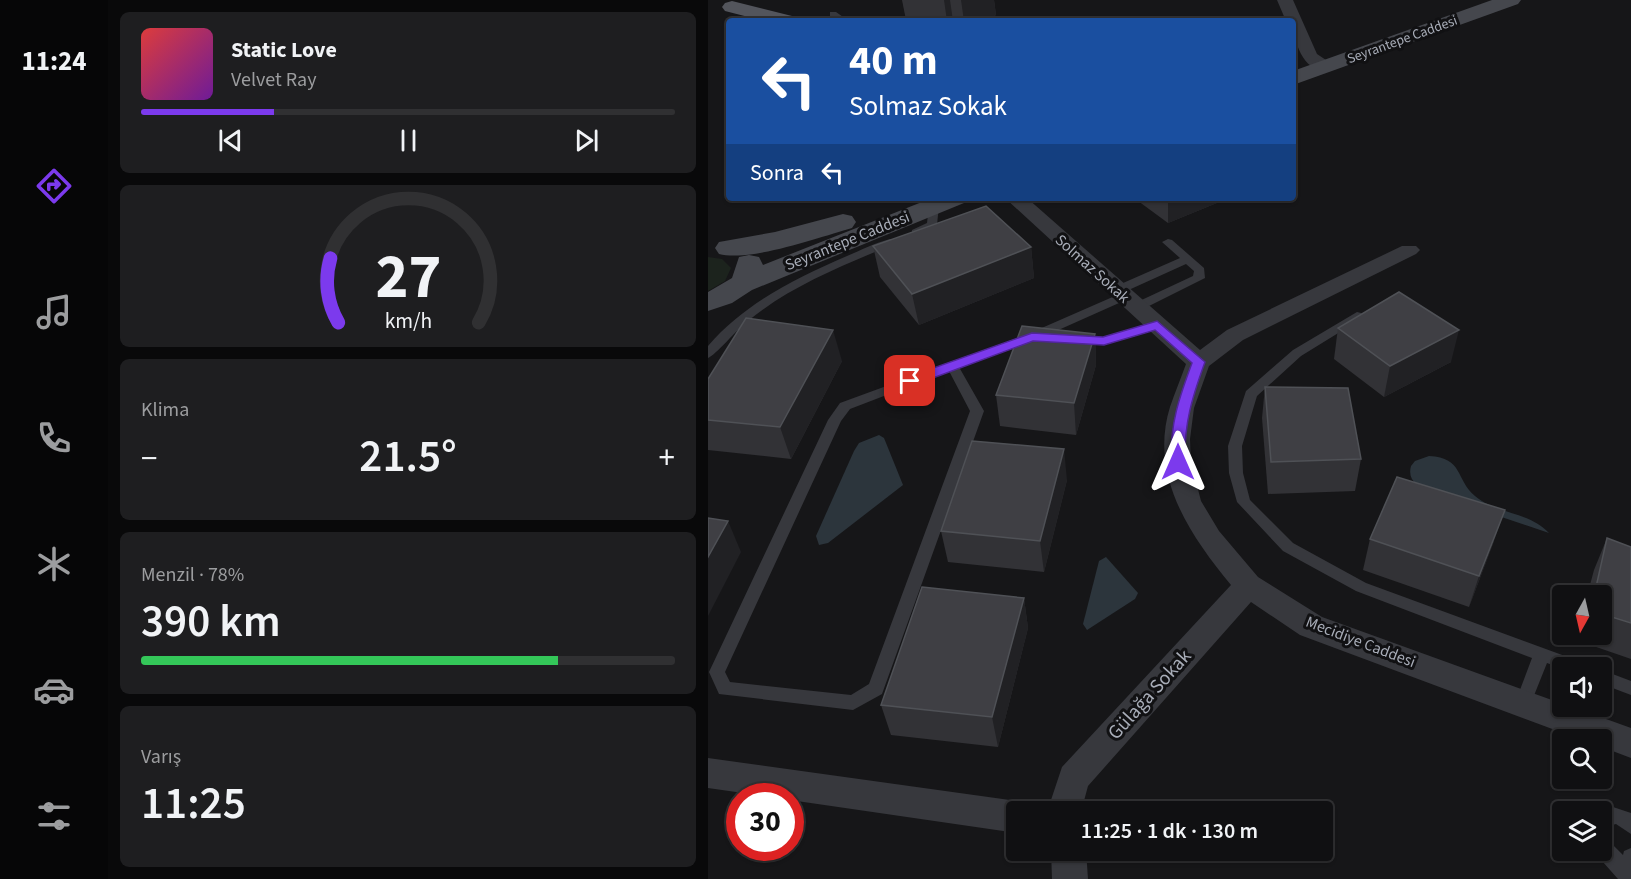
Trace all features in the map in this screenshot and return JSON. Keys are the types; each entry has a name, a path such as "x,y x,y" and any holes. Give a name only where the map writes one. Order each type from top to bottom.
{"main road":[{"name":"Seyrantepe Caddesi","path":"1296,75 1310,62 1461,0"},
{"name":"Seyrantepe Caddesi","path":"1310,62 1511,0"},
{"path":"731,7 777,18"},
{"name":"Seyrantepe Caddesi","path":"718,247 777,240 837,224 899,201"},
{"name":"Seyrantepe Caddesi","path":"710,303 741,284 944,201"},
{"path":"718,247 740,252 747,258 750,266 748,275 741,284"}],"street":[{"path":"1285,0 1292,18"},
{"path":"1296,27 1310,62"},
{"name":"Solmaz Sokak","path":"1018,201 1199,362"},
{"path":"1199,362 1235,335 1409,250"},
{"name":"Mecidiye Caddesi","path":"1199,362 1182,408 1177,439 1178,462 1188,501 1209,539 1248,585 1311,626 1631,743"},
{"name":"Gülağa Sokak","path":"1067,801 1074,778 1248,585"},
{"path":"708,773 1006,815"},
{"path":"1069,861 1070,879"}],"lane":[{"path":"833,14 840,18"},
{"path":"708,354 733,325 757,306 839,263 932,225 944,201"},
{"path":"952,365 977,411 876,689 853,703 725,689 717,672 835,420 845,406 952,365 1032,337 1126,298 1199,278 1200,270 1168,242"},
{"path":"1126,298 1187,259"},
{"path":"1358,316 1296,353 1251,394 1235,446 1236,473 1244,502 1288,547 1361,587 1552,658"},
{"path":"1032,337 1104,341 1157,325"},
{"path":"1523,703 1542,654"},
{"path":"1612,681 1631,688"},
{"path":"1612,816 1631,825"},
{"path":"1612,856 1629,870"}],"shaded area":[{"path":"708,257 722,259 731,268 725,281 708,291"},
{"path":"879,435 884,438 903,485 828,543 819,545 816,536 854,451 859,443"},
{"path":"1429,456 1440,458 1454,465 1464,483 1475,496 1484,502 1532,521 1549,533 1421,488 1412,479 1411,466 1415,461"},
{"path":"1106,557 1138,593 1135,599 1087,630 1083,624 1099,561"}],"building":[{"path":"986,206 1031,247 912,294 873,246"},
{"path":"1399,292 1459,330 1390,366 1338,328"},
{"path":"746,318 833,330 780,427 708,420 708,379"},
{"path":"1022,326 1095,334 1074,403 996,395"},
{"path":"1265,387 1348,388 1361,459 1271,462"},
{"path":"972,441 1064,449 1040,541 941,531"},
{"path":"1397,477 1505,510 1479,576 1370,539"},
{"path":"708,518 728,521 708,557"},
{"path":"1607,538 1631,547 1631,623 1612,617 1612,585 1596,585"},
{"path":"922,587 1024,598 992,717 881,705"}],"route":[{"path":"910,381 1032,337 1104,341 1157,325 1199,362 1182,408 1177,439 1178,462"}]}
